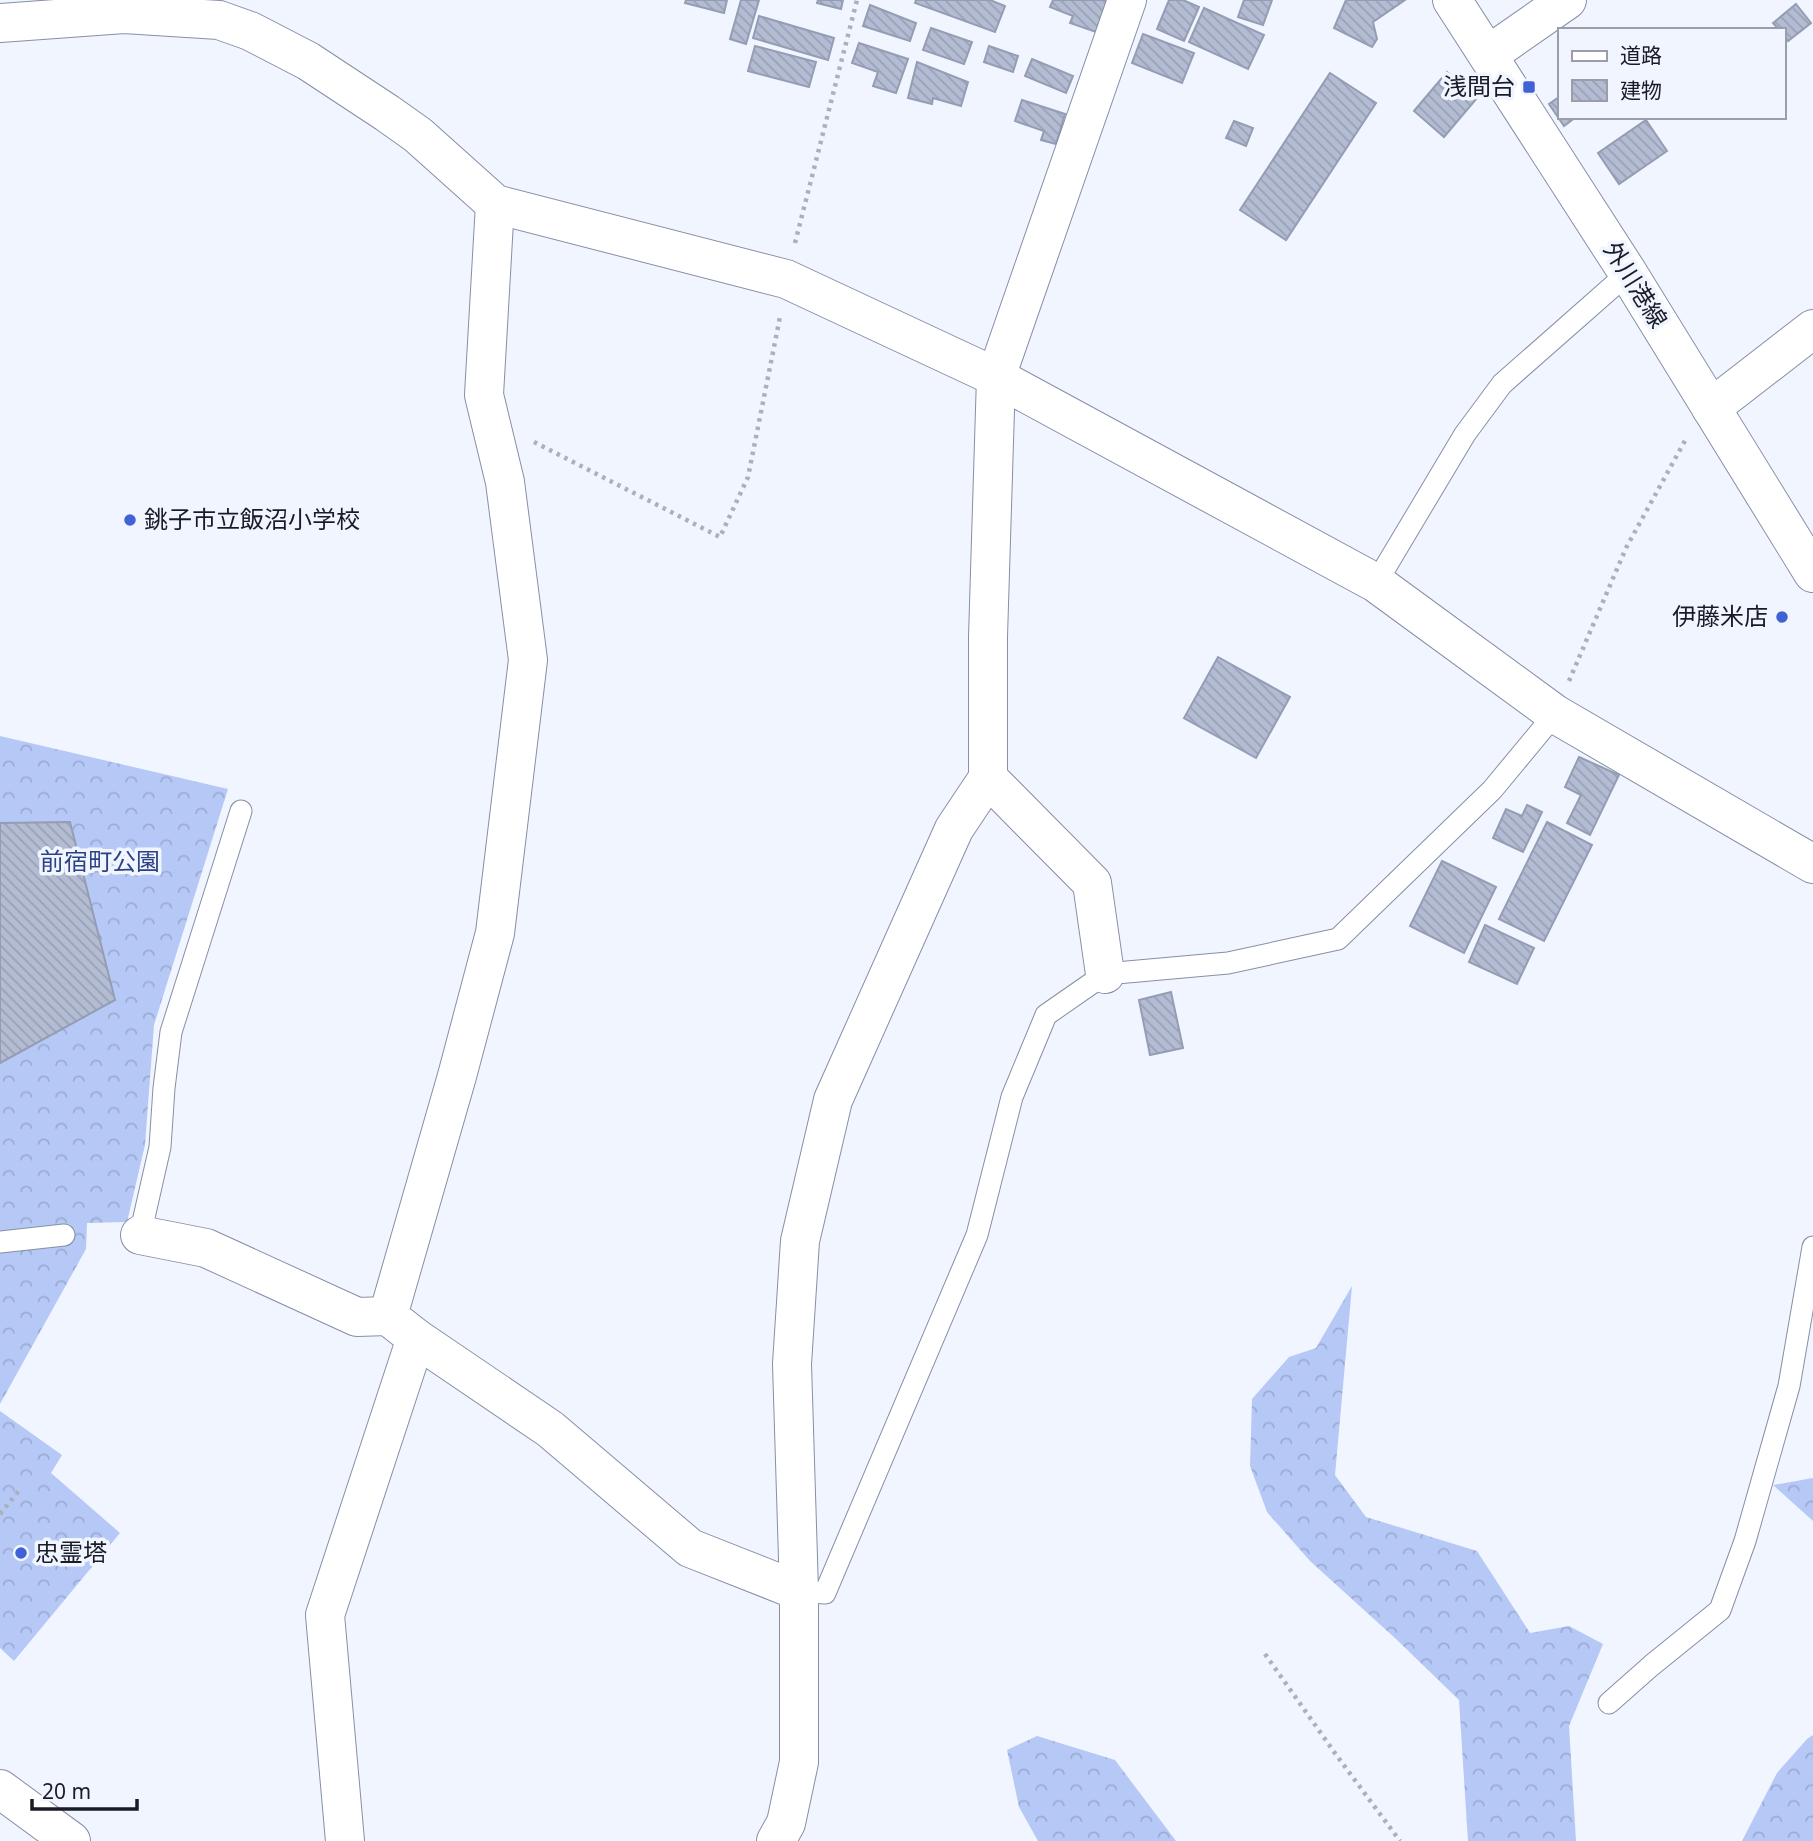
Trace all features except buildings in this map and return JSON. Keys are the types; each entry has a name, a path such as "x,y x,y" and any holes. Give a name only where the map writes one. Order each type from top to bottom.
{"street":[{"path":"776,1841 786,1823 799,1762 799,1591 792,1364 800,1241 833,1100 954,829 988,778 988,638 996,377 1127,0"},
{"name":"外川港線","path":"1452,0 1628,273 1813,573"},
{"path":"1488,55 1567,0"},
{"path":"0,23 215,10 308,61 387,113 418,135 495,204 786,279 996,377 1376,583 1555,714 1813,864"},
{"path":"345,1841 325,1615 402,1327 457,1076 495,933 528,660 505,482 484,395 495,204"},
{"path":"1711,408 1813,329"},
{"path":"988,778 1092,883 1105,974"},
{"path":"140,1235 206,1248 357,1317 402,1327 550,1429 690,1548 799,1591"},
{"path":"0,1789 71,1841"}],"lane":[{"path":"1376,583 1465,434 1502,384 1628,273"},
{"path":"799,1591 825,1593 977,1235 1012,1097 1046,1015 1105,974 1228,963 1338,939 1492,790 1555,714"},
{"path":"140,1235 160,1147 171,1032 241,811"},
{"path":"0,1242 64,1235"},
{"path":"1609,1703 1720,1610 1745,1541 1789,1386 1813,1247"}],"path":[{"path":"489,419 720,537 748,477 786,279 857,0"},
{"path":"1555,714 1626,548 1693,427 1711,408"},
{"path":"0,1514 21,1488"},
{"path":"1265,1654 1336,1756 1400,1841"}],"green space":[{"name":"前宿町公園","path":"0,736 228,789 154,1025 145,1145 127,1222 87,1223 86,1249 0,1404"},
{"path":"1352,1286 1335,1475 1366,1517 1477,1551 1530,1633 1569,1626 1603,1644 1569,1726 1576,1841 1468,1841 1459,1700 1310,1561 1267,1512 1250,1466 1252,1399 1289,1357 1316,1348"},
{"path":"0,1411 62,1455 51,1473 120,1533 14,1661 0,1648"},
{"path":"1813,1478 1813,1521 1773,1485"},
{"path":"1813,1735 1813,1841 1742,1841 1777,1773"},
{"path":"1037,1736 1115,1760 1176,1841 1038,1841 1019,1807 1007,1750"}],"place":[{"name":"浅間台","path":"1529,87"},
{"name":"銚子市立飯沼小学校","path":"130,520"},
{"name":"伊藤米店","path":"1782,617"},
{"name":"忠霊塔","path":"21,1553"}]}
